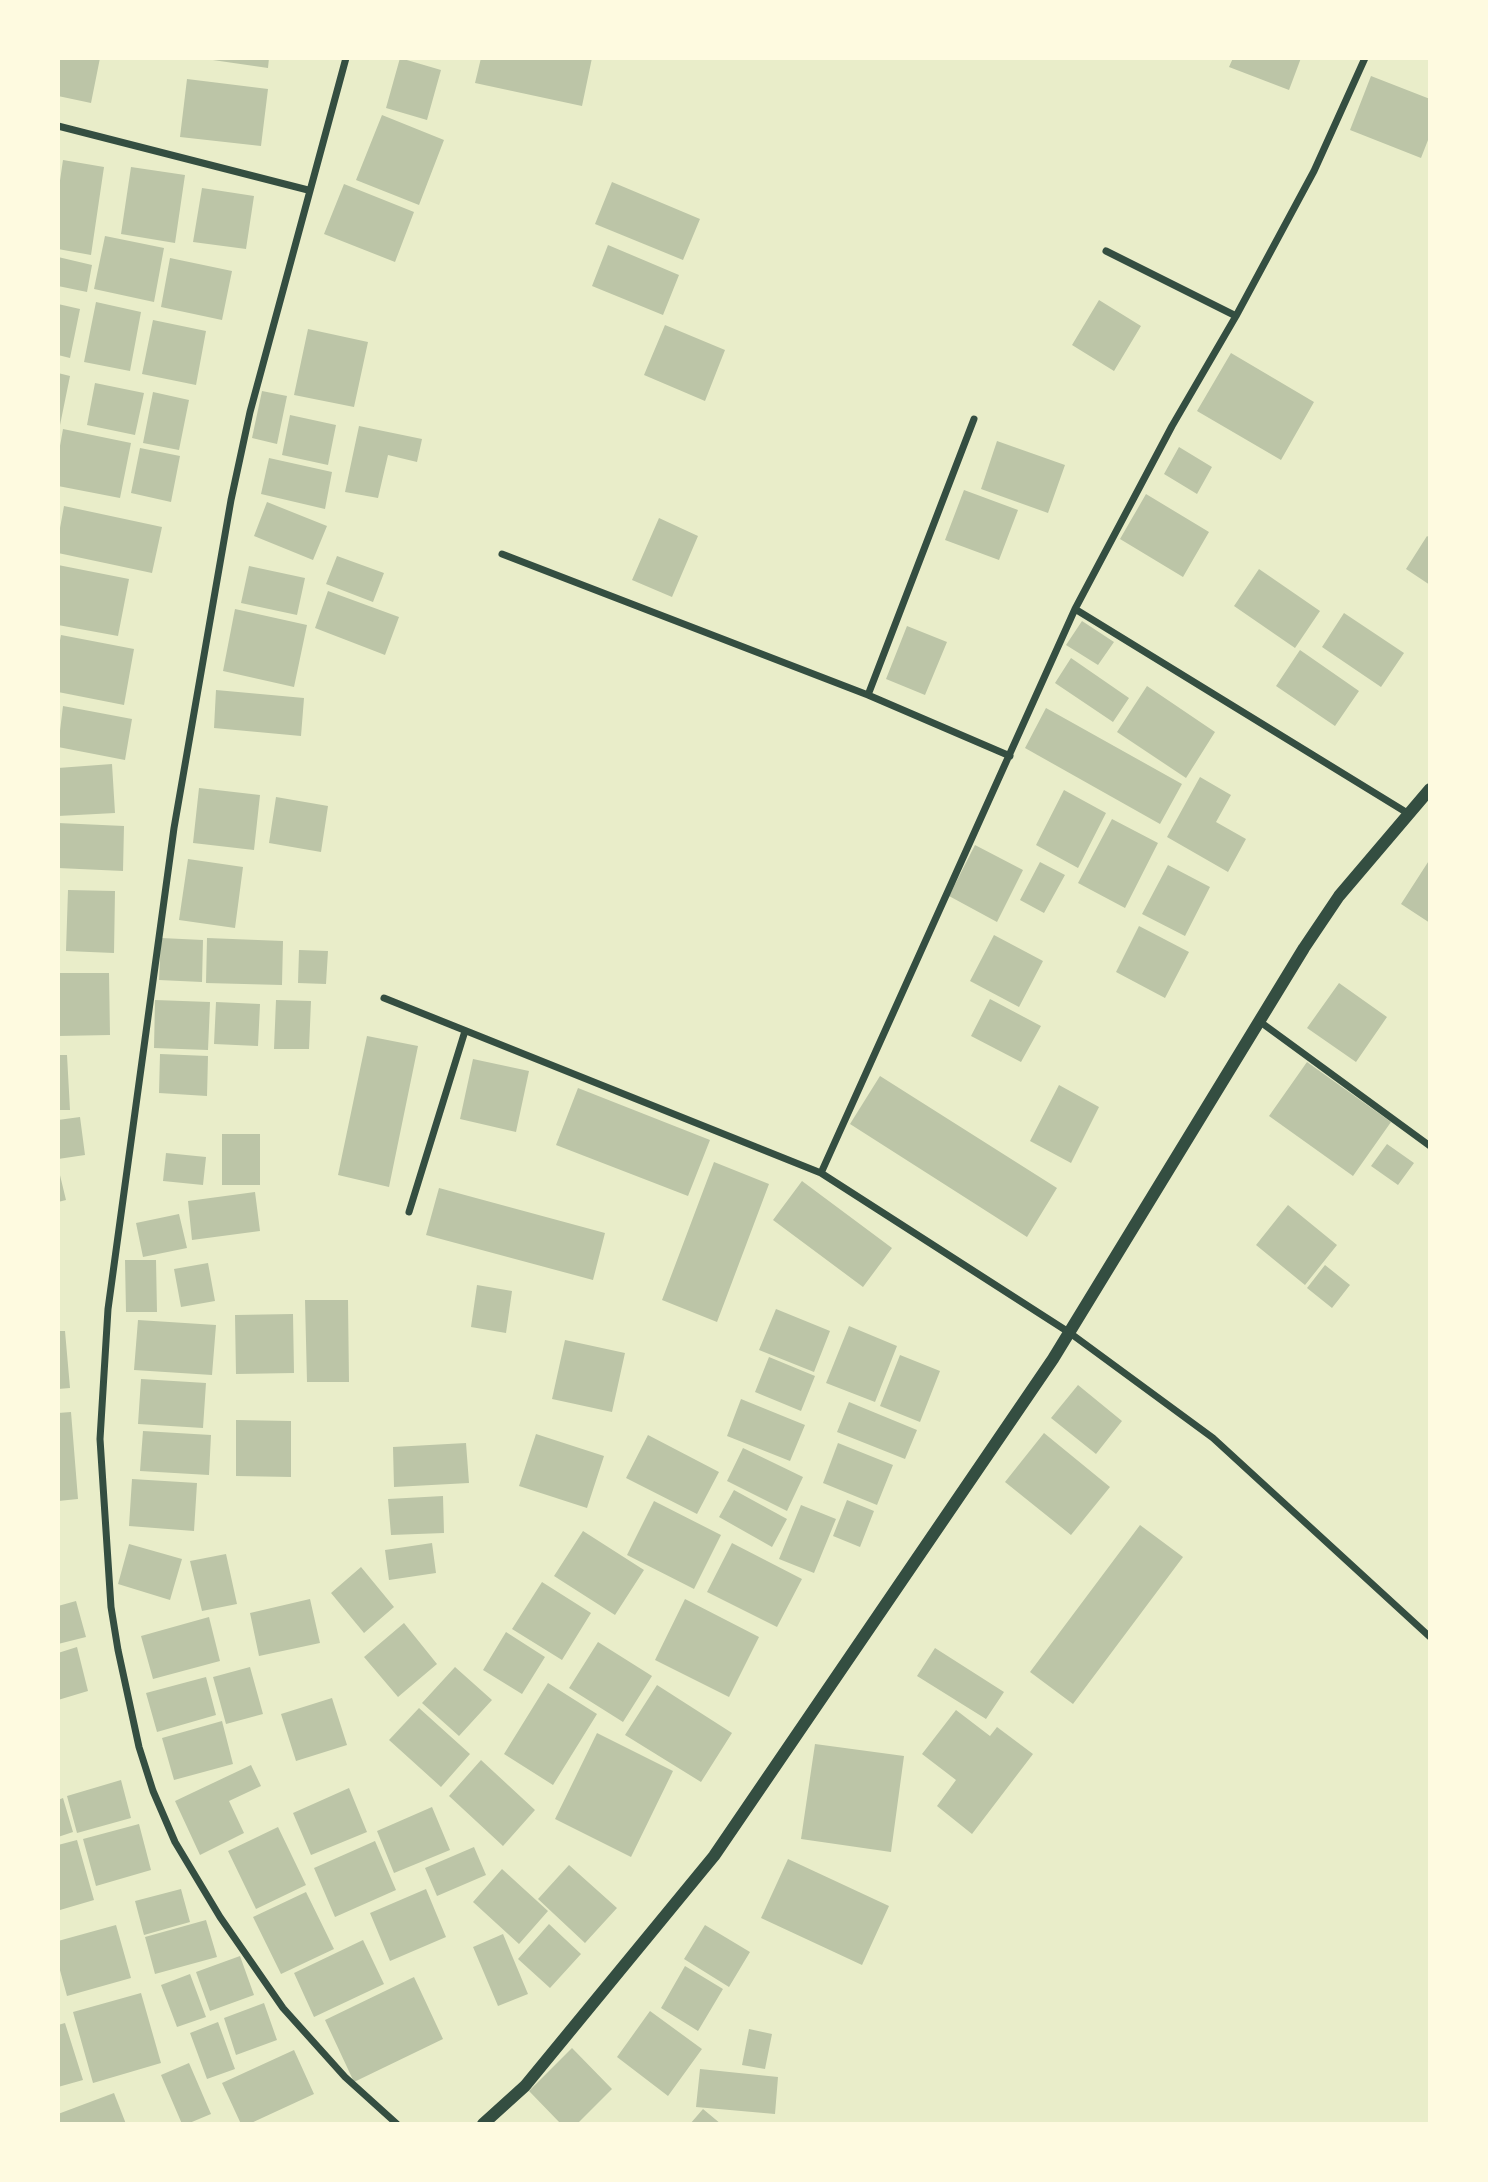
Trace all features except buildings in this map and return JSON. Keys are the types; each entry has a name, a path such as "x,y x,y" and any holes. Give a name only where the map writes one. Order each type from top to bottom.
{"street":[{"path":"346,58 250,412 231,500 174,828 108,1309 100,1439 111,1607 118,1650 139,1748 153,1791 175,1842 220,1917 284,2008 345,2077 397,2124"},
{"path":"821,1173 1075,609 1172,426 1236,316 1314,171 1365,58"},
{"path":"58,126 309,190"},
{"path":"1105,251 1236,316"},
{"path":"869,695 974,419"},
{"path":"502,554 869,695 1010,756"},
{"path":"1075,609 1409,814"},
{"path":"483,2124 524,2086 714,1856 1070,1333 1304,948 1339,896 1430,789"},
{"path":"384,998 821,1173 1070,1333 1213,1438 1430,1637"},
{"path":"1259,1021 1430,1146"},
{"path":"409,1212 465,1031"}]}
